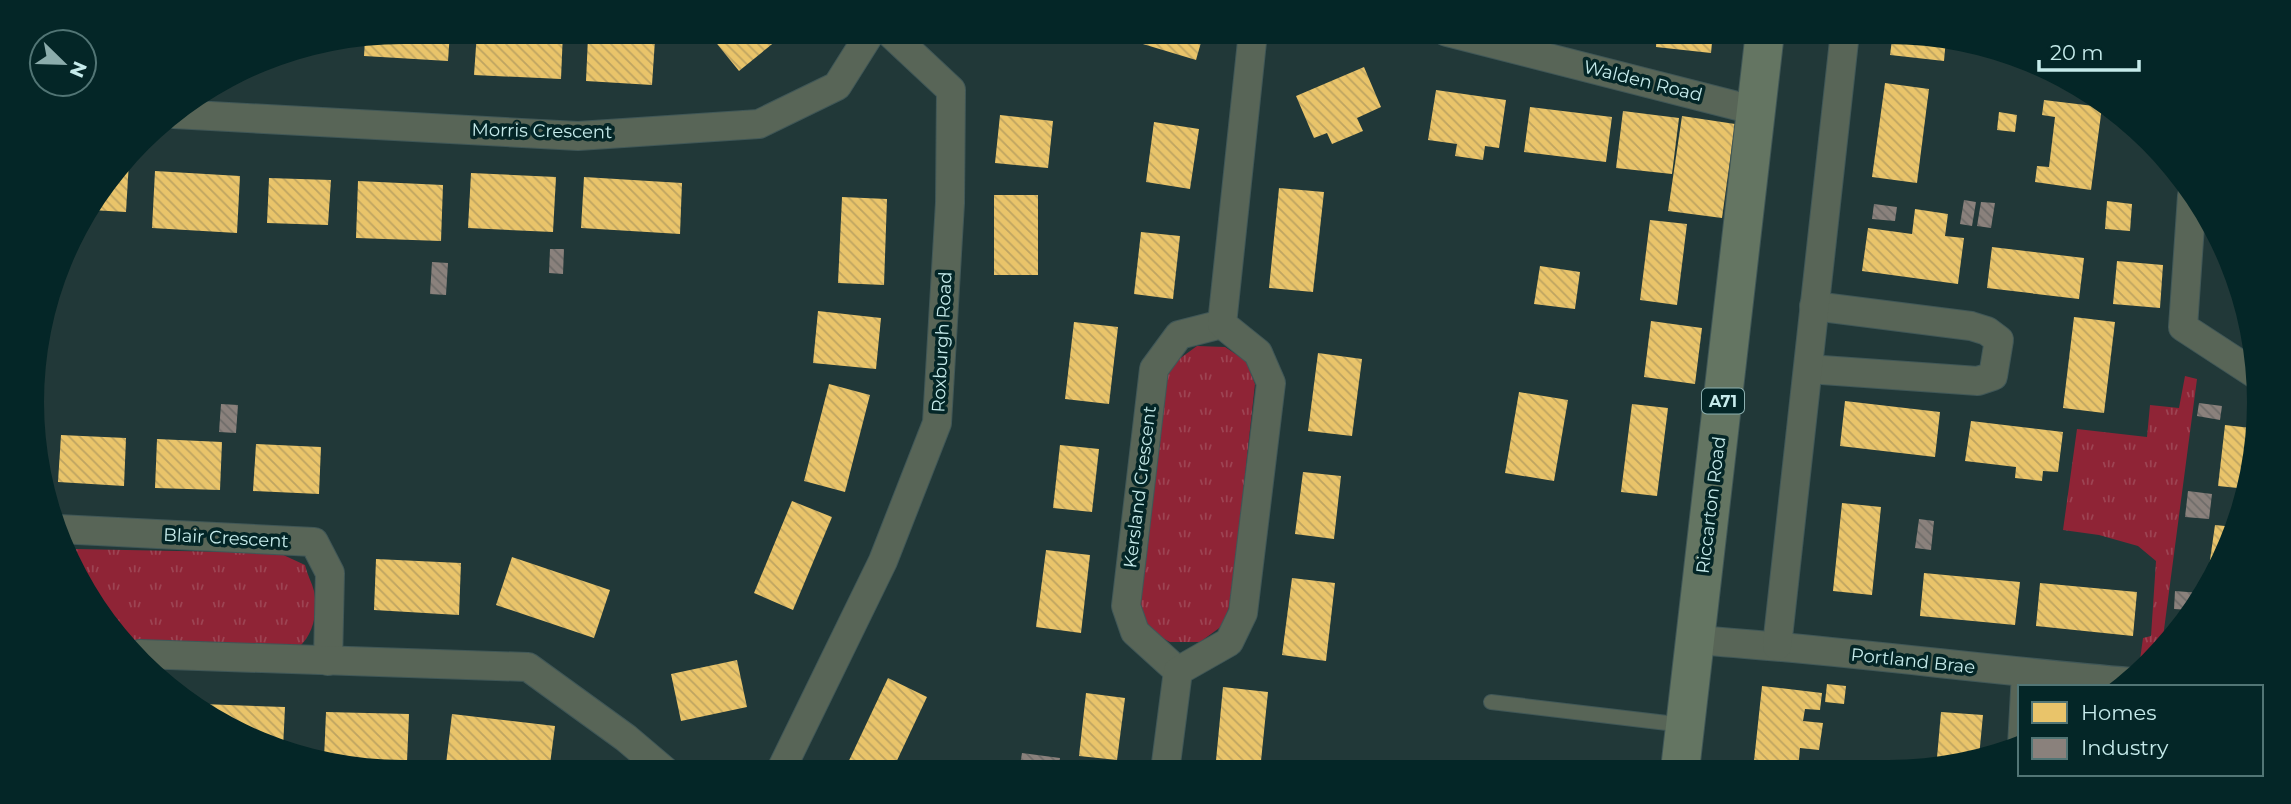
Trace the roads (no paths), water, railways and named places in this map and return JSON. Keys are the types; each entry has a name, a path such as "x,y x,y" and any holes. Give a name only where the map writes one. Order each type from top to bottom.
{"main road":[{"name":"Riccarton Road","path":"1681,760 1764,44"}],"street":[{"name":"Morris Crescent","path":"188,115 578,136 759,124 836,86 863,44"},
{"name":"Roxburgh Road","path":"786,760 883,561 937,423 950,203 951,90 902,44"},
{"path":"1166,760 1178,671 1229,642 1243,613 1271,383 1258,354 1222,324 1252,44"},
{"name":"Walden Road","path":"1494,44 1757,111"},
{"path":"1777,646 1844,44"},
{"path":"2191,210 2183,327 2245,367"},
{"path":"1808,369 1978,381 1993,376 1999,340 1987,331 1971,326 1814,306"},
{"name":"Kersland Crescent","path":"1178,671 1135,632 1126,606 1154,369 1179,335 1222,324"},
{"name":"Blair Crescent","path":"68,529 314,542 330,573 328,661"},
{"name":"Portland Brae","path":"1695,640 2113,681"},
{"path":"148,654 528,667 652,760"}],"lane":[{"path":"2018,685 2019,673"},
{"path":"2016,737 2018,691"},
{"path":"1491,702 1685,726"}]}
